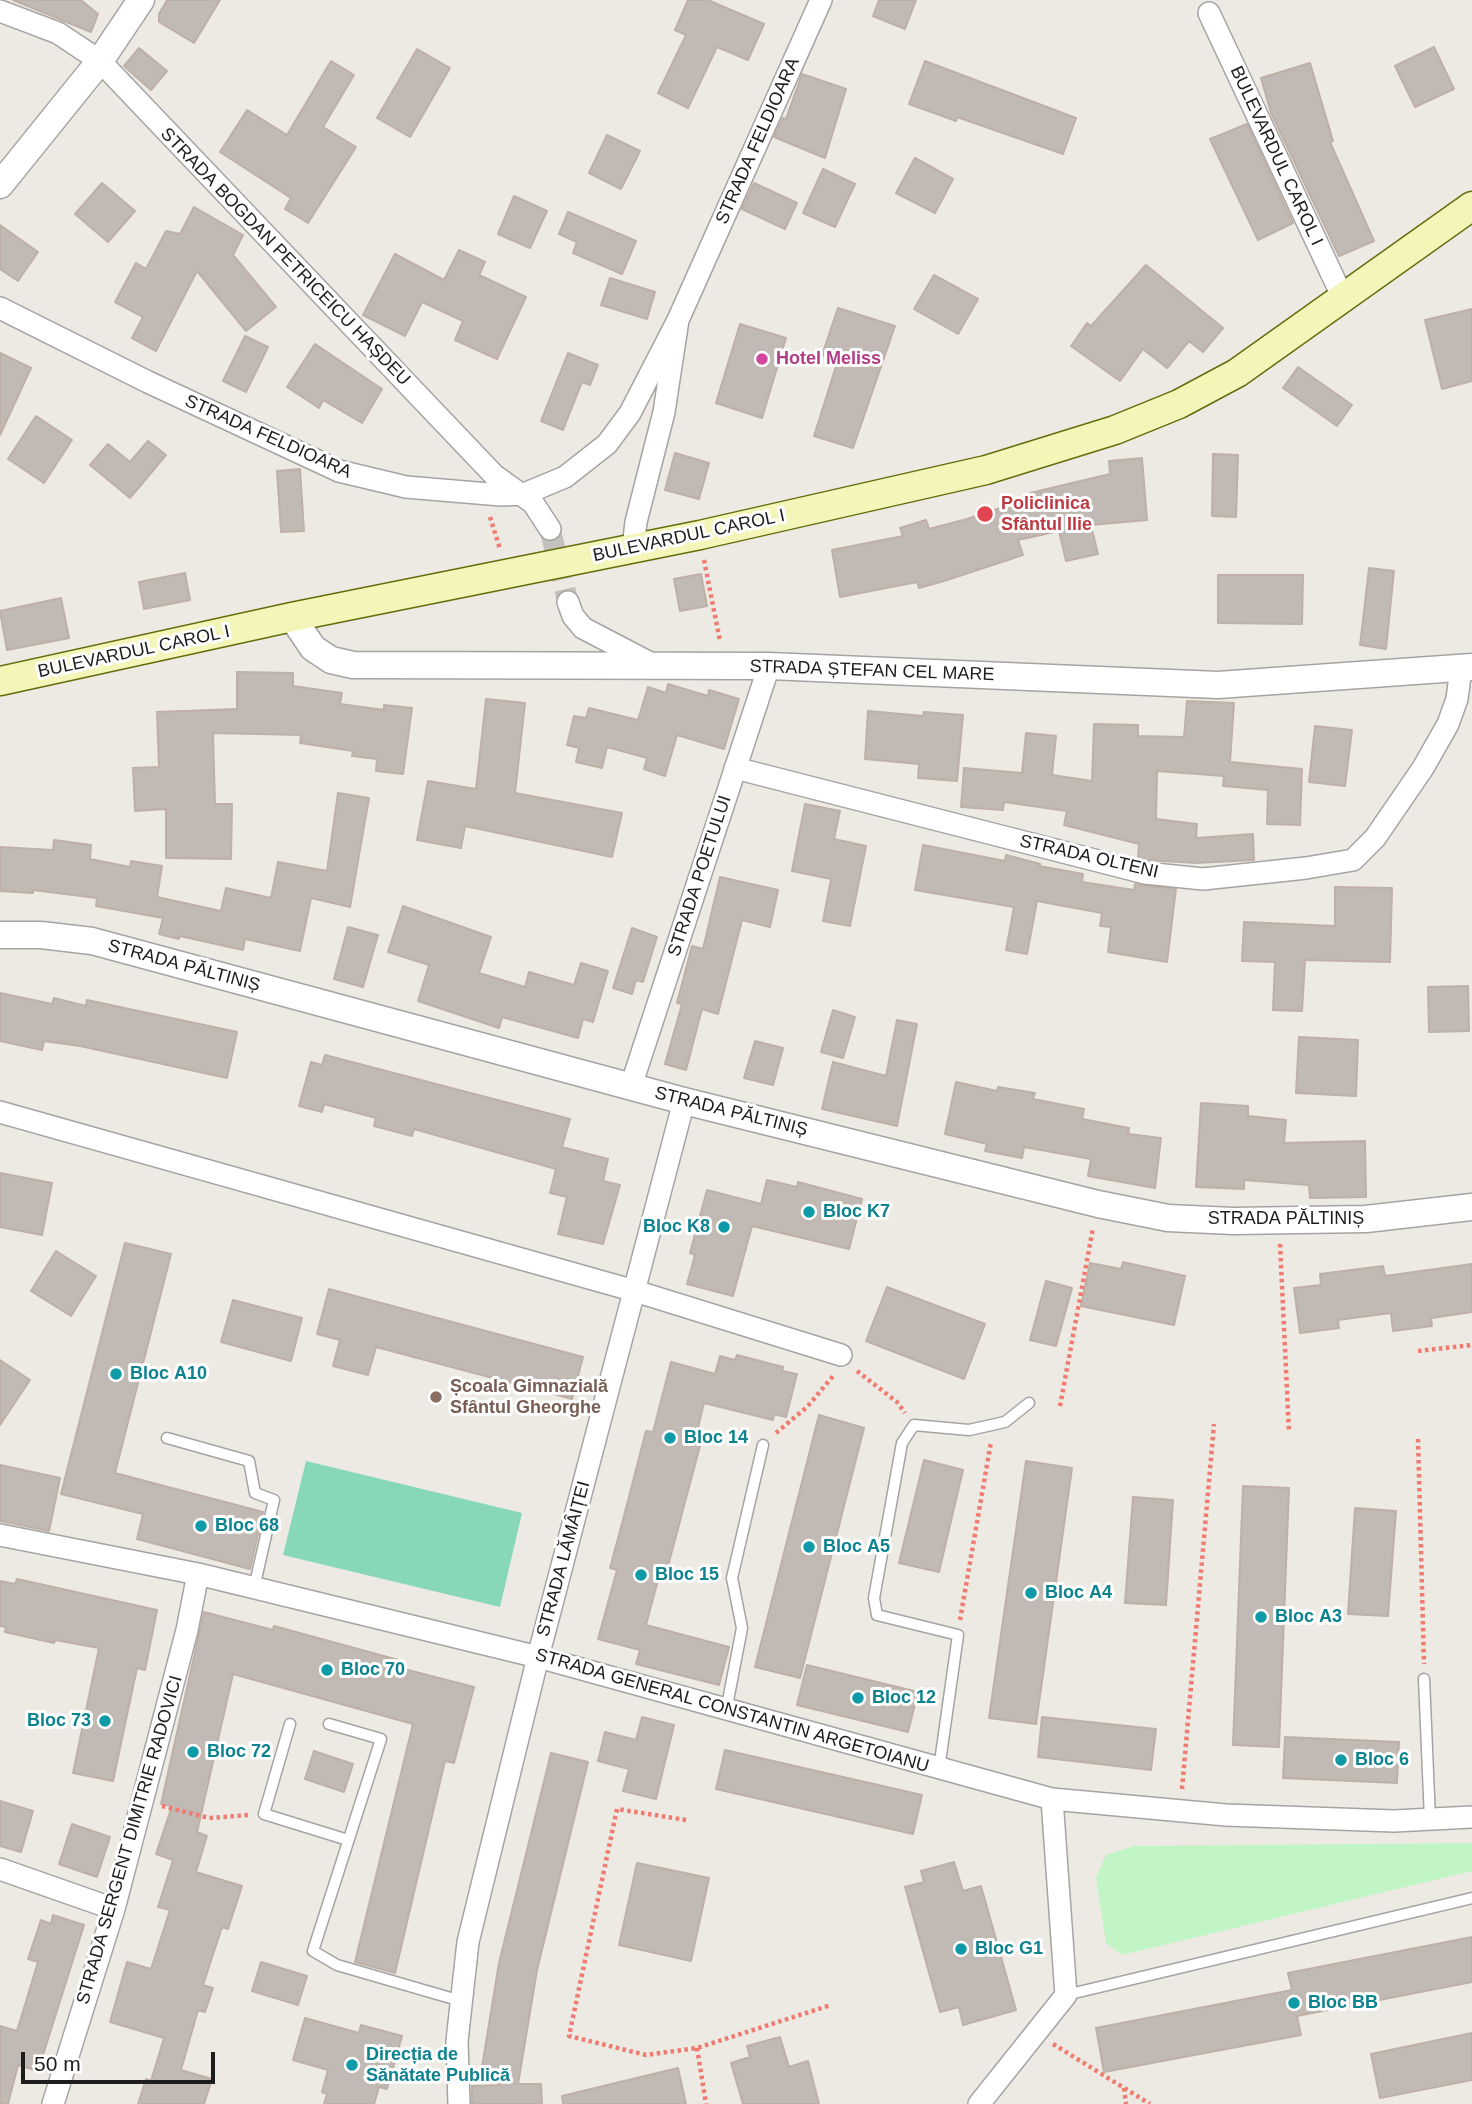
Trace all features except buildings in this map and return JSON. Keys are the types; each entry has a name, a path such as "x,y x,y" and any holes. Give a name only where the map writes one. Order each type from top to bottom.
{"main road":[{"name":"BULEVARDUL CAROL I","path":"0,681 292,617 700,535 986,470 1115,430 1179,404 1237,373 1472,206"}],"street":[{"path":"0,185 100,61 141,0"},
{"name":"STRADA FELDIOARA","path":"0,308 339,471 406,488 524,494 565,477 607,444 630,413 678,320 821,0"},
{"name":"STRADA BOGDAN PETRICEICU HAȘDEU","path":"0,11 58,33 100,61 494,475 524,494 550,529"},
{"name":"BULEVARDUL CAROL I","path":"1209,13 1343,298"},
{"name":"STRADA FELDIOARA","path":"633,548 636,523 664,412 678,320"},
{"path":"568,602 573,616 583,628 652,664"},
{"name":"STRADA ȘTEFAN CEL MARE","path":"292,617 313,648 331,660 352,665 769,666 1219,685 1467,668"},
{"name":"STRADA POETULUI","path":"631,1086 769,666"},
{"name":"STRADA OLTENI","path":"735,768 1145,873 1203,879 1306,868 1353,860 1375,838 1423,768 1448,724 1467,668"},
{"name":"STRADA PĂLTINIȘ","path":"0,935 41,935 92,942 684,1101 1098,1204 1168,1218 1279,1221 1366,1219 1472,1207"},
{"name":"STRADA LĂMÂIȚEI","path":"459,2104 457,2041 468,1942 538,1657 684,1101"},
{"path":"0,1112 635,1291 841,1355"},
{"name":"STRADA GENERAL CONSTANTIN ARGETOIANU","path":"0,1535 198,1574 538,1657 1052,1799 1180,1811 1329,1819 1472,1817"},
{"name":"STRADA SERGENT DIMITRIE RADOVICI","path":"53,2104 114,1909 187,1630 198,1574"},
{"path":"979,2104 1066,1995 1052,1799"},
{"path":"0,1869 114,1909"}],"lane":[{"path":"939,1769 958,1635 877,1615 874,1598 902,1443 914,1425 970,1430 1005,1422 1030,1403"},
{"path":"167,1438 249,1461 256,1493 274,1500 254,1588"},
{"path":"726,1711 742,1628 732,1578 763,1445"},
{"path":"1424,1679 1430,1819"},
{"path":"290,1724 264,1814 348,1840"},
{"path":"329,1724 380,1739 313,1951 337,1965 461,2001"},
{"path":"1066,1995 1472,1898"}],"path":[{"path":"483,494 507,573"},
{"path":"700,535 725,666"},
{"path":"1060,1406 1098,1204"},
{"path":"1279,1221 1289,1432"},
{"path":"1418,1351 1472,1345"},
{"path":"763,1445 807,1407 835,1374 841,1355 867,1381 897,1402 914,1425"},
{"path":"1180,1811 1214,1424"},
{"path":"958,1635 994,1425"},
{"path":"1418,1439 1424,1679"},
{"path":"142,1802 209,1818 264,1814"},
{"path":"686,1821 617,1809 569,2036 646,2056 697,2049 831,2005"},
{"path":"1036,2034 1150,2104"},
{"path":"697,2049 706,2104"},
{"path":"1124,2088 1126,2104"}],"green space":[{"path":"306,1461 522,1513 500,1607 283,1555"},
{"path":"1472,1843 1472,1871 1122,1955 1106,1943 1096,1878 1106,1855 1134,1846"}],"tunnel":[{"path":"550,529 568,602"}],"place":[{"name":"Hotel Meliss","path":"762,359"},
{"name":"Policlinica Sfântul Ilie","path":"985,514"},
{"name":"Bloc K7","path":"809,1212"},
{"name":"Bloc K8","path":"724,1227"},
{"name":"Bloc A10","path":"116,1374"},
{"name":"Școala Gimnazială Sfântul Gheorghe","path":"436,1397"},
{"name":"Bloc 14","path":"670,1438"},
{"name":"Bloc 68","path":"201,1526"},
{"name":"Bloc A5","path":"809,1547"},
{"name":"Bloc 15","path":"641,1575"},
{"name":"Bloc A4","path":"1031,1593"},
{"name":"Bloc A3","path":"1261,1617"},
{"name":"Bloc 70","path":"327,1670"},
{"name":"Bloc 12","path":"858,1698"},
{"name":"Bloc 73","path":"105,1721"},
{"name":"Bloc 72","path":"193,1752"},
{"name":"Bloc 6","path":"1341,1760"},
{"name":"Bloc G1","path":"961,1949"},
{"name":"Bloc BB","path":"1294,2003"},
{"name":"Direcția de Sănătate Publică","path":"352,2065"}]}
